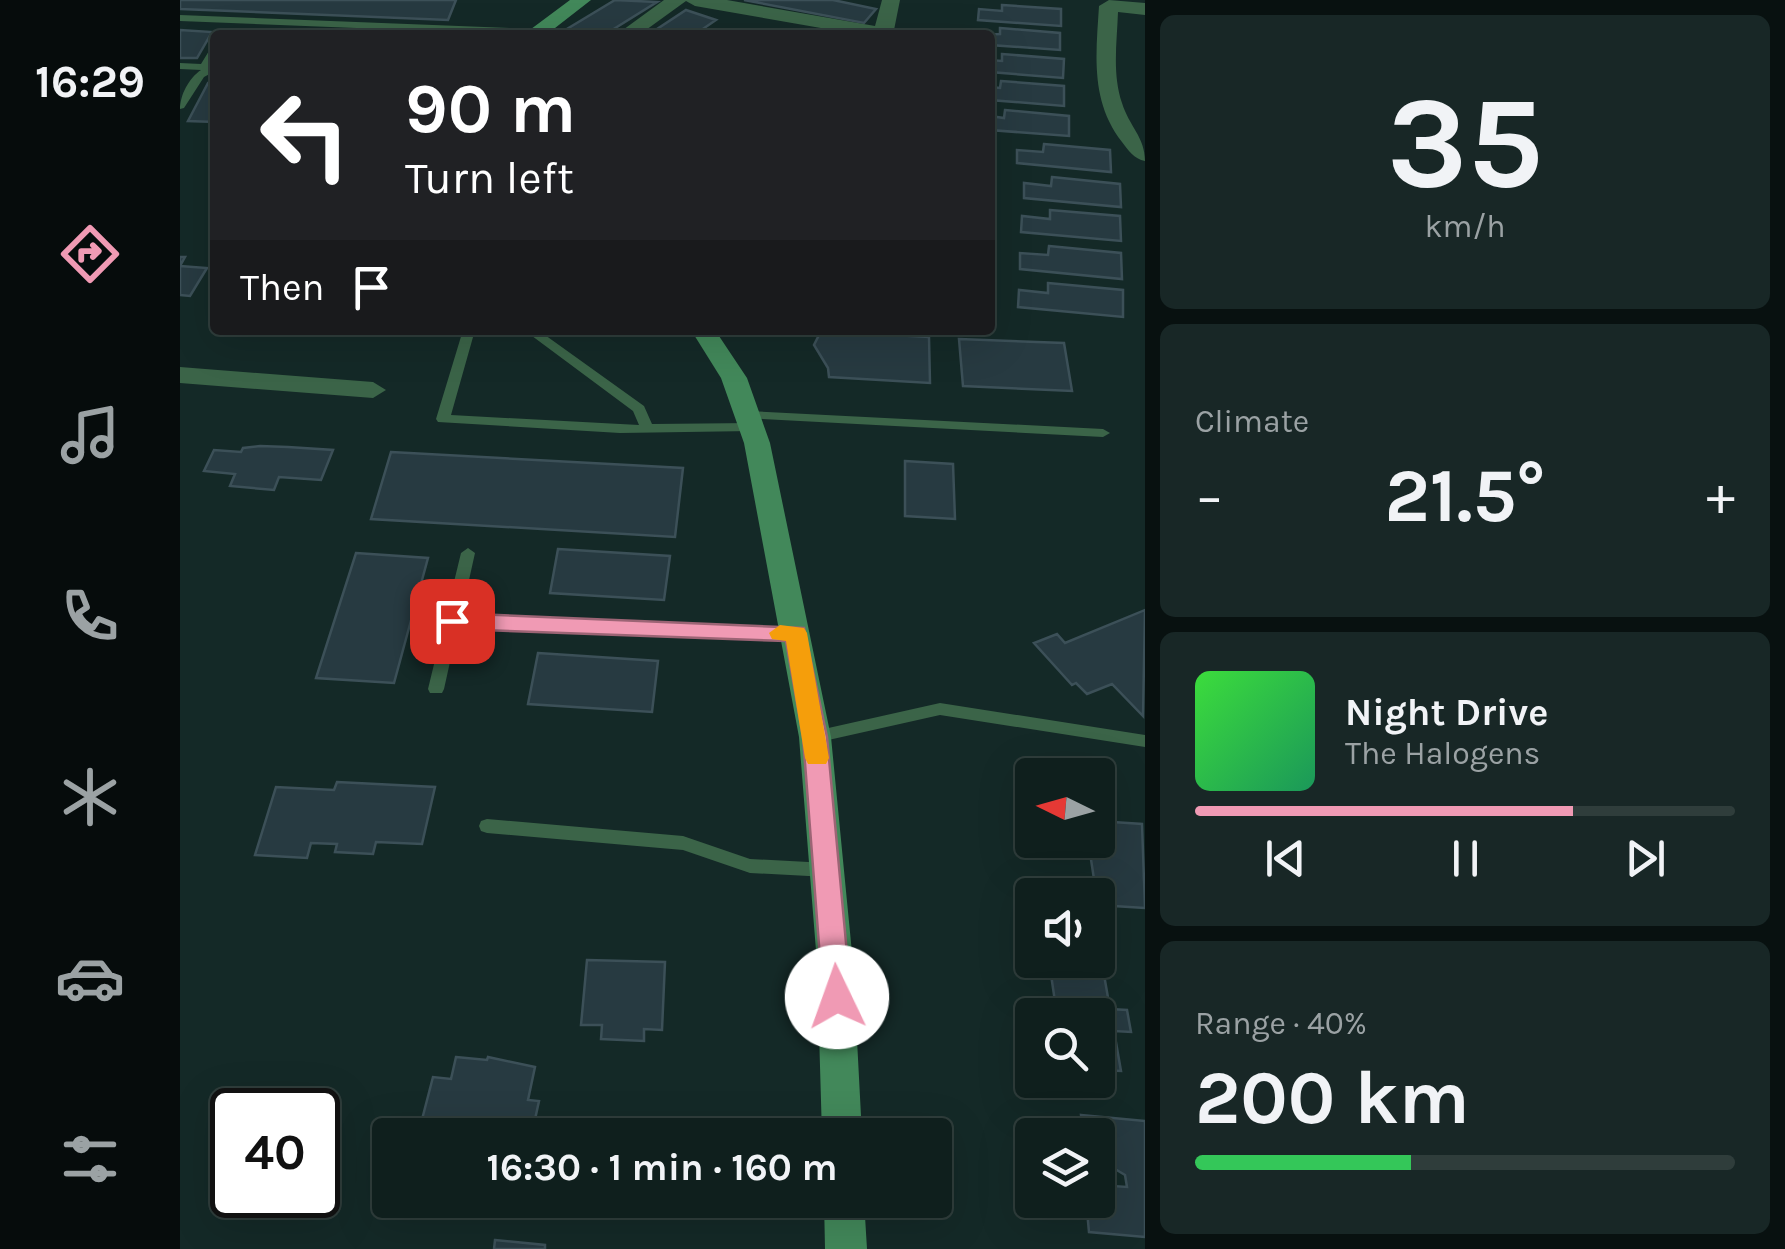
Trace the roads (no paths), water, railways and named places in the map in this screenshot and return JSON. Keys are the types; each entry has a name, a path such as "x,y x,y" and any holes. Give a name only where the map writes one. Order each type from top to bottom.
{"street":[{"path":"540,30 582,0"},
{"path":"633,30 677,0"},
{"path":"695,0 863,30"},
{"path":"884,30 891,0"},
{"path":"1145,9 1109,6 1106,71 1110,109 1128,138 1145,154"},
{"path":"762,30 768,11"},
{"path":"706,335 734,378 751,421 815,737 835,963 841,1118"},
{"path":"180,375 373,390"},
{"path":"845,1218 846,1249"}],"lane":[{"path":"180,18 447,30"},
{"path":"226,30 232,20"},
{"path":"245,30 250,21"},
{"path":"180,66 210,68"},
{"path":"180,106 200,75 210,69"},
{"path":"468,335 443,419 646,428 751,421 1103,432"},
{"path":"537,335 640,409 646,428"},
{"path":"436,689 468,553"},
{"path":"452,621 796,633"},
{"path":"815,737 940,709 1145,742"},
{"path":"487,826 682,843 750,866 827,870"}]}
